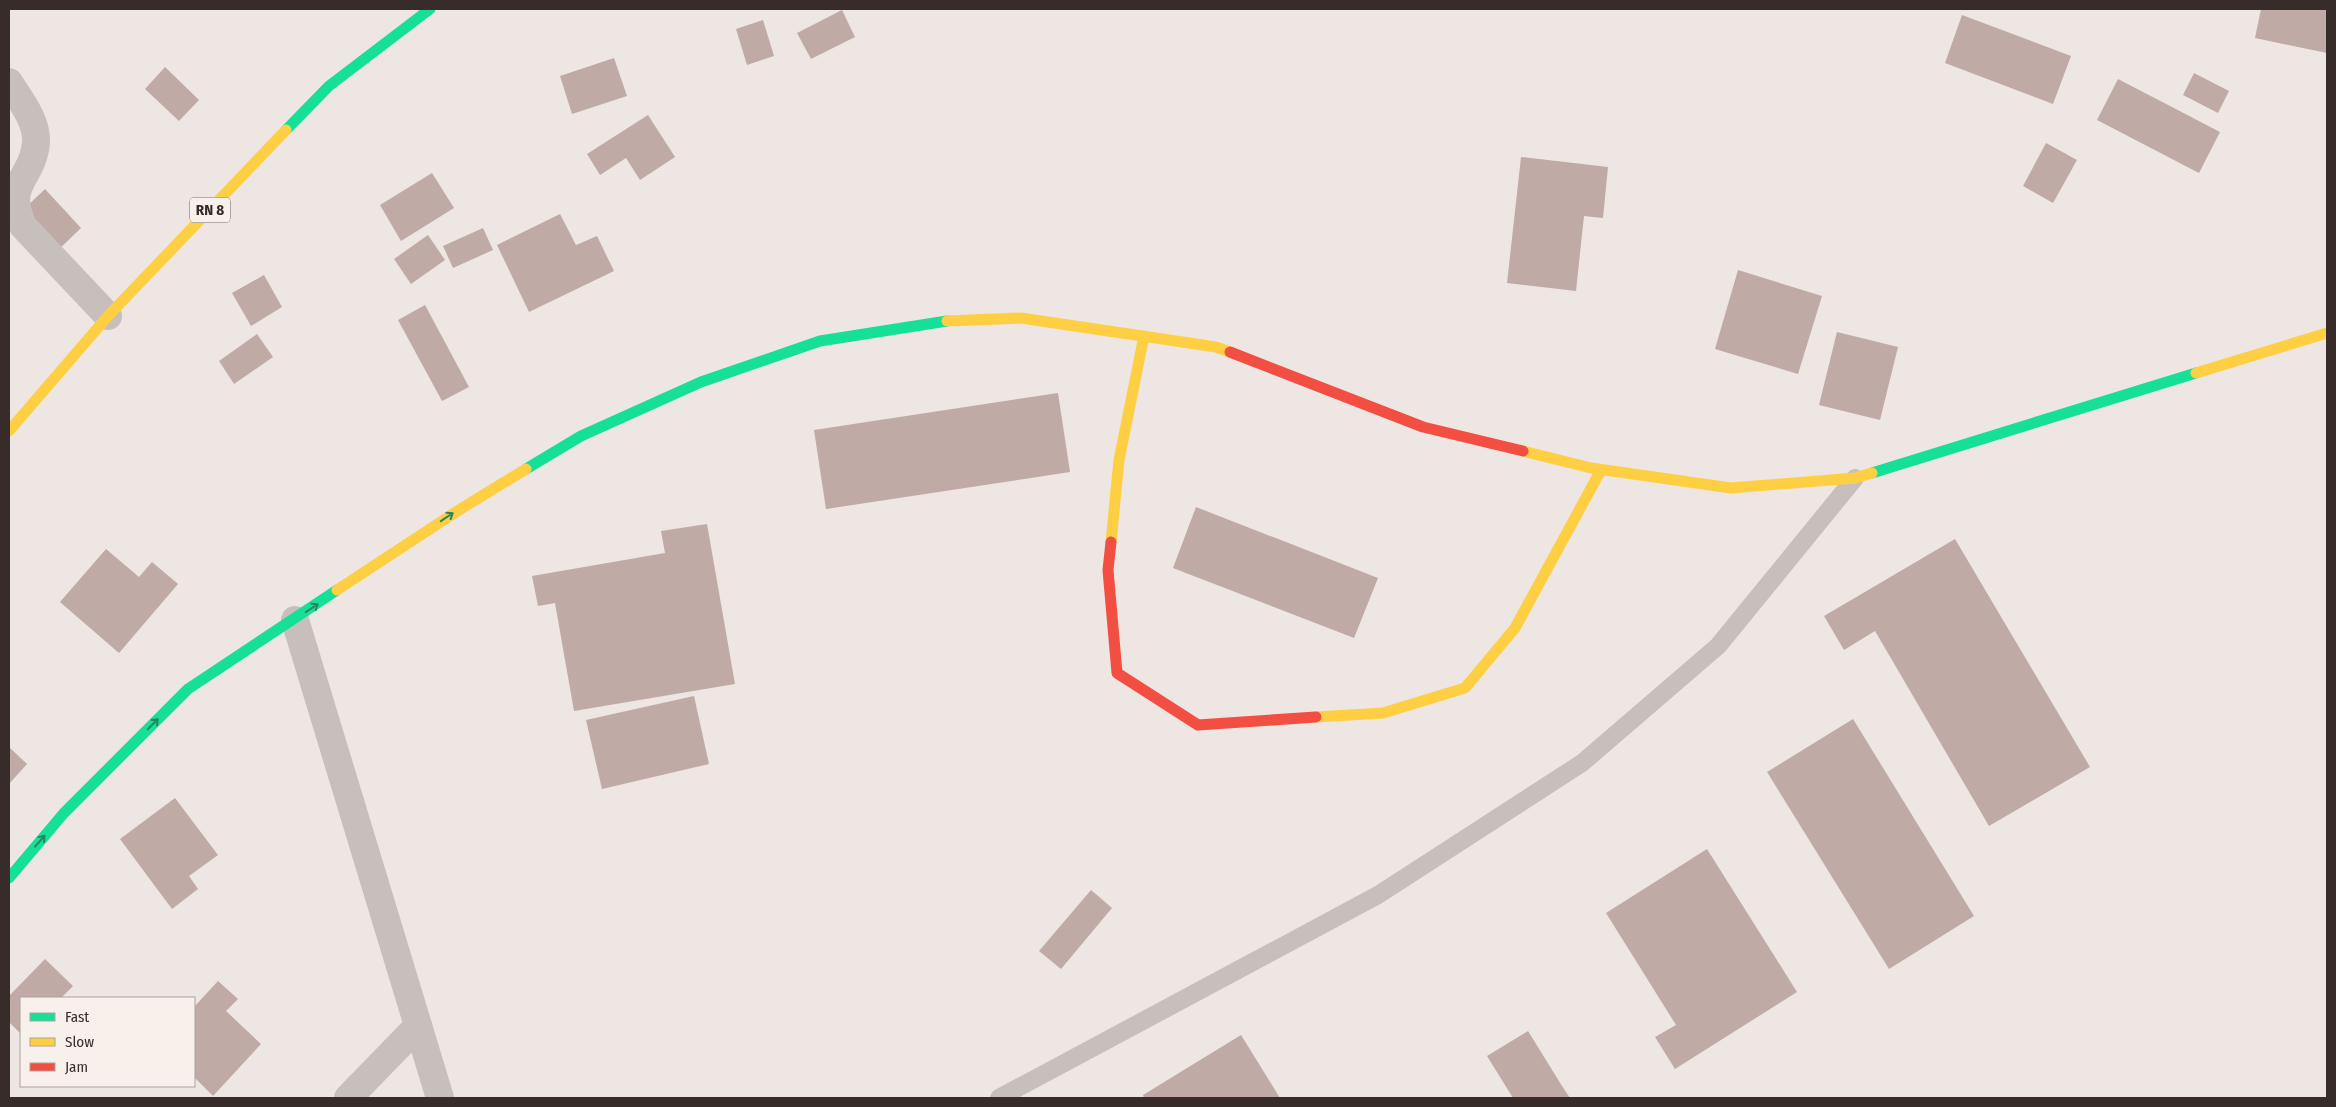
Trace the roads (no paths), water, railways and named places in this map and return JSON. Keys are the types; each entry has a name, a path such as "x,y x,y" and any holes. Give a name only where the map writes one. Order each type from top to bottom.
{"street":[{"name":"RN 8","path":"9,431 108,316 328,86 430,9"},
{"path":"9,82 30,116 36,141 30,163 16,189 16,210 22,226 108,316"},
{"path":"9,878 64,813 188,689 459,510 581,436 701,382 820,342 938,321 1021,318 1216,347 1423,427 1601,470 1731,488 1855,478 2327,333"},
{"path":"1144,336 1119,460 1108,570 1117,672 1198,724 1383,713 1465,688 1515,628 1601,470"},
{"path":"295,620 440,1098"},
{"path":"348,1098 418,1026"}],"lane":[{"path":"999,1098 1378,895 1582,763 1718,646 1855,478"}]}
